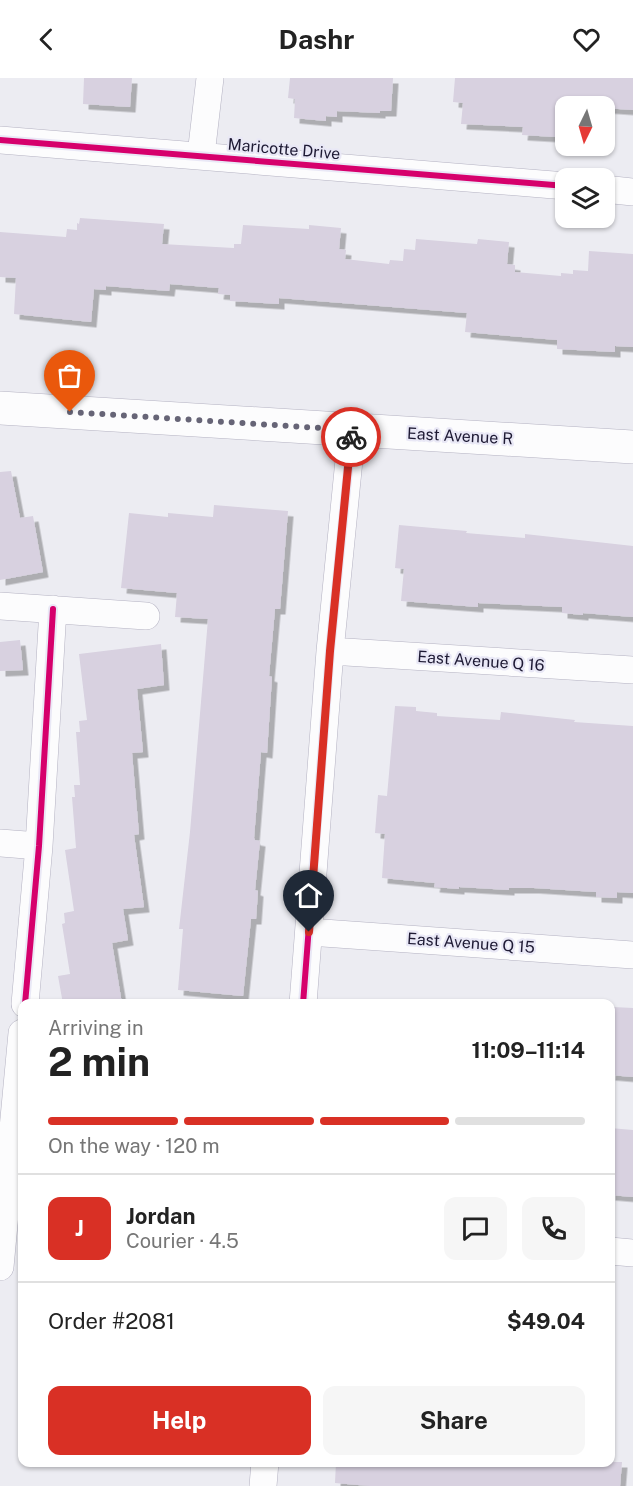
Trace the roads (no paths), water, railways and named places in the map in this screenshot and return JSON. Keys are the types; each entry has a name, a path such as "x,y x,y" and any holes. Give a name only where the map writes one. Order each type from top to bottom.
{"main road":[{"name":"East Avenue R","path":"0,408 633,447"}],"street":[{"path":"201,155 210,78"},
{"name":"Maricotte Drive","path":"0,140 555,185"},
{"path":"615,190 633,192"},
{"path":"303,999 330,651 352,430"},
{"path":"0,606 146,616"},
{"path":"25,999 39,846 53,609"},
{"name":"East Avenue Q 16","path":"330,651 633,670"},
{"path":"0,843 39,846"},
{"name":"East Avenue Q 15","path":"309,932 633,955"},
{"path":"0,1267 8,1103 18,1053"},
{"path":"615,1251 633,1253"},
{"path":"263,1486 265,1467"}]}
